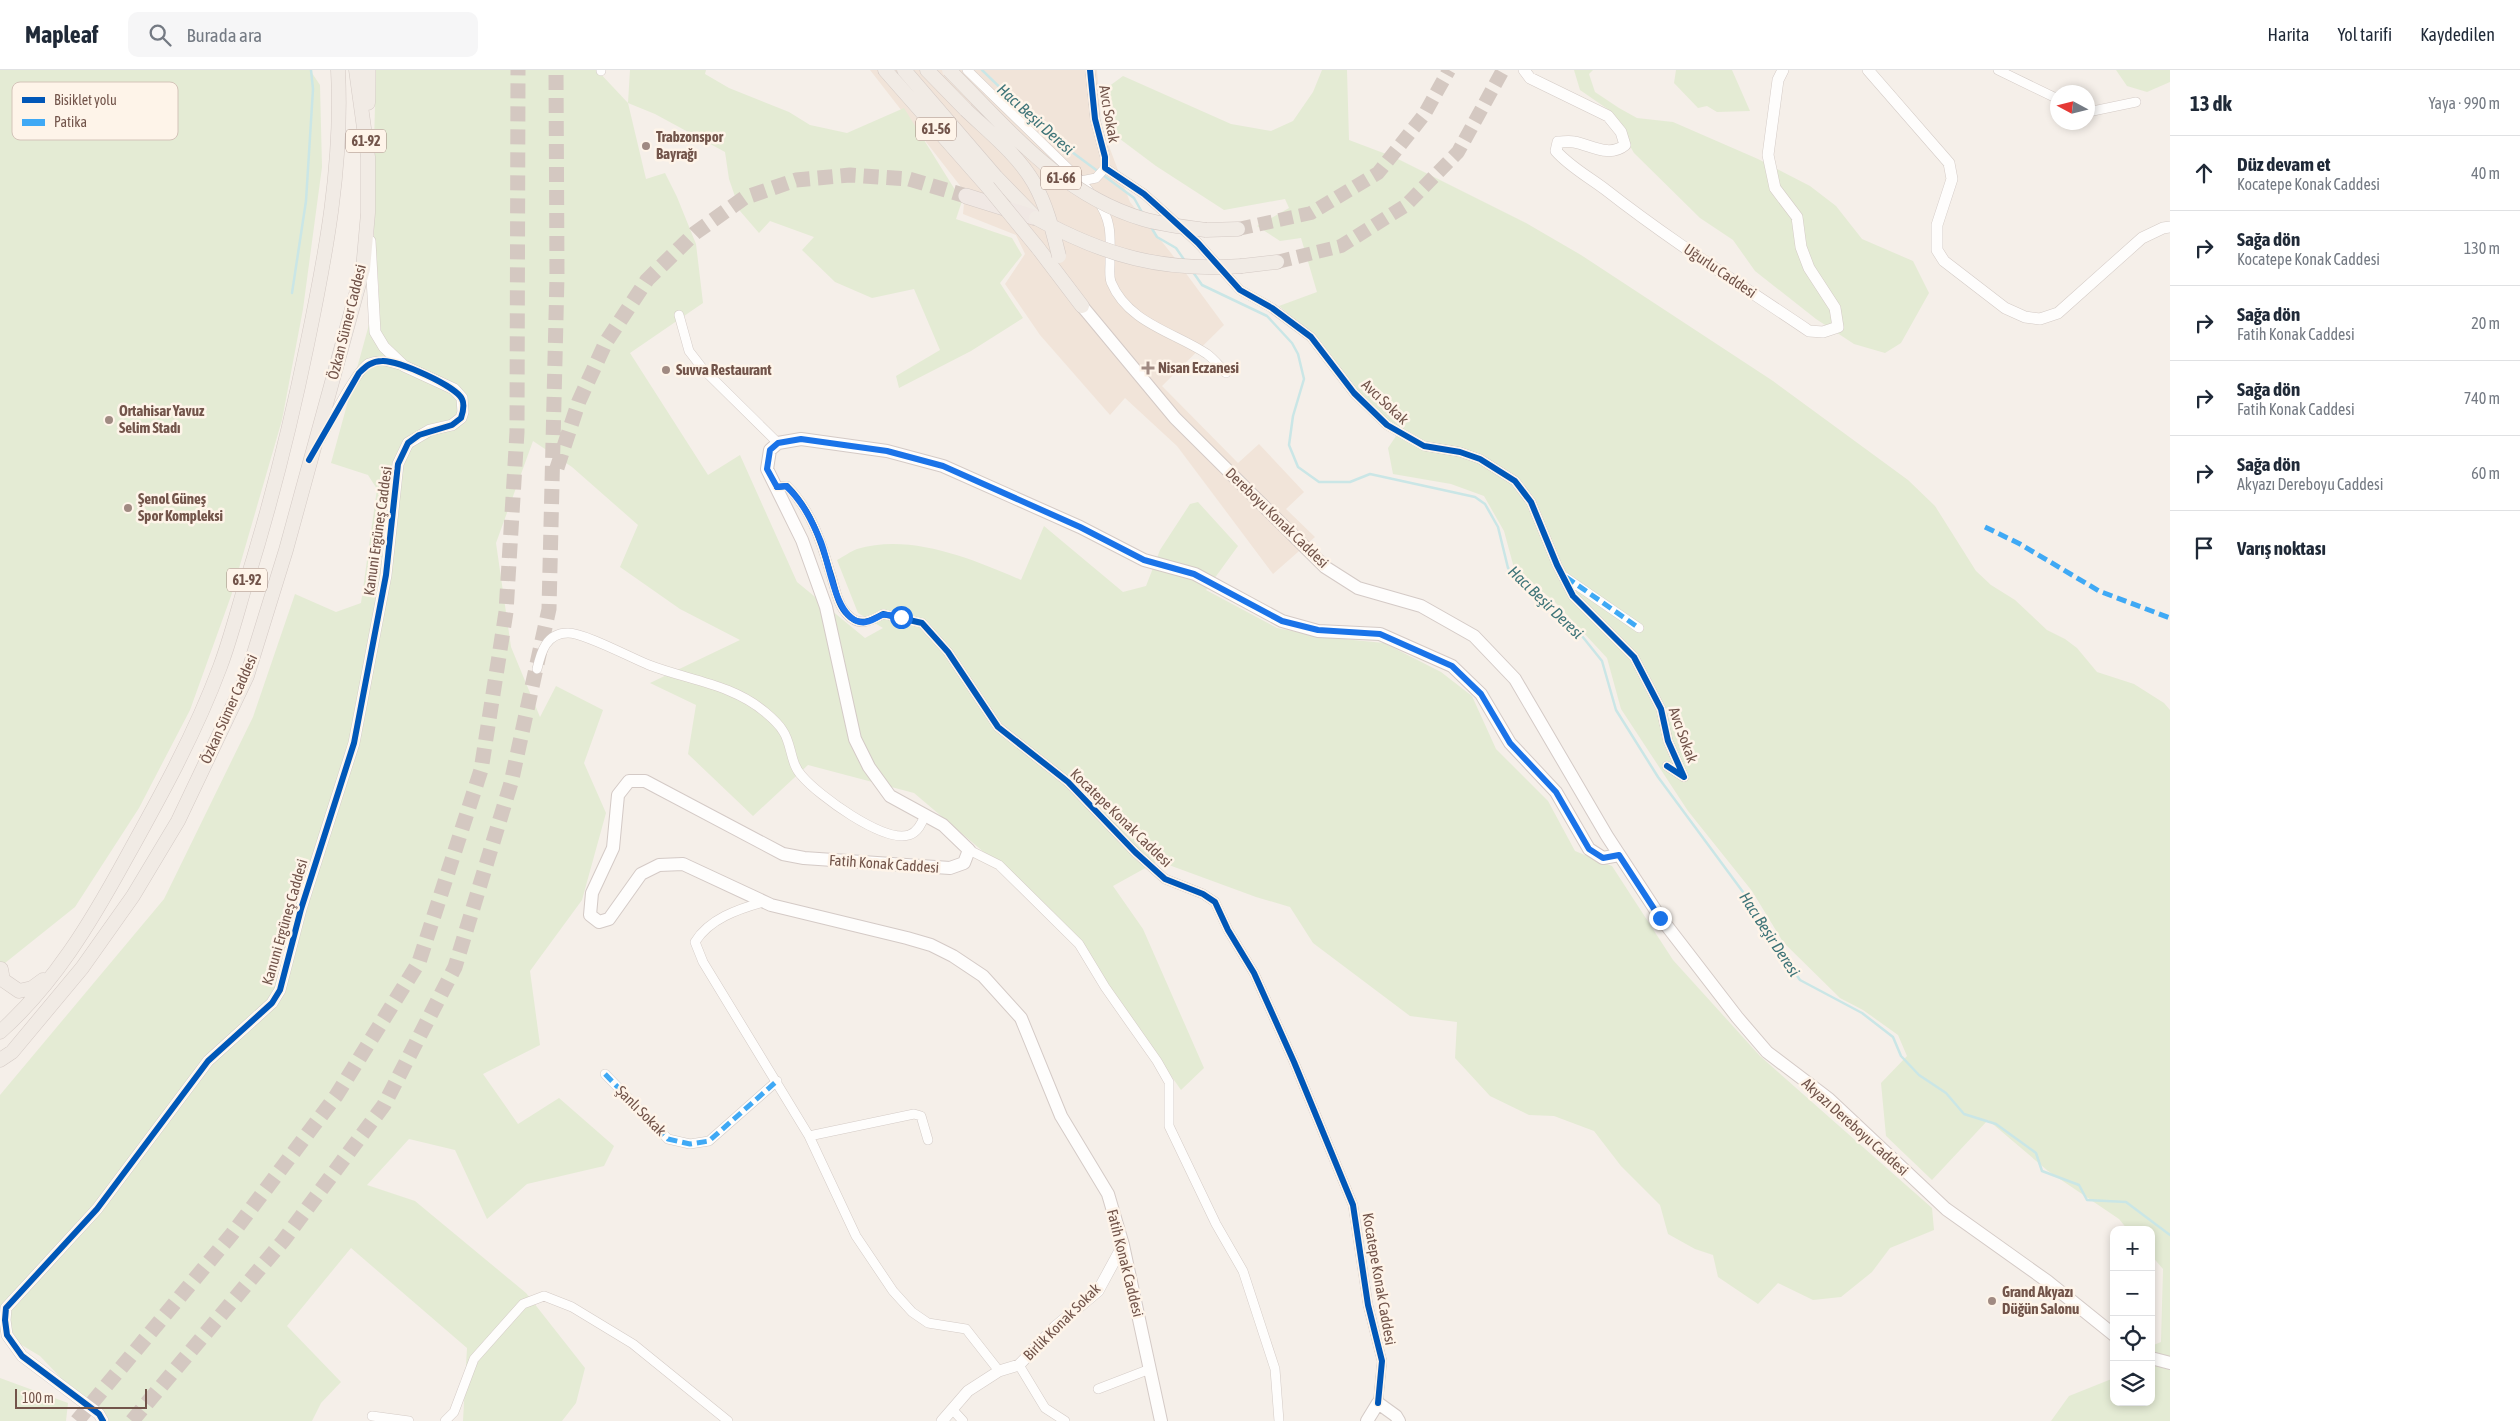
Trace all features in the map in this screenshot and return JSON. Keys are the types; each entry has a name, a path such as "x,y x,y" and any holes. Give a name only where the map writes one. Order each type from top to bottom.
{"highway":[{"path":"966,196 1036,218"}],"main road":[{"name":"Özkan Sümer Caddesi","path":"330,70 335,188"},
{"name":"Özkan Sümer Caddesi","path":"0,1032 16,1018 87,928 181,757 220,667 259,542 290,427 323,267 335,188 340,106 338,70"},
{"name":"Özkan Sümer Caddesi","path":"356,70 368,157"},
{"name":"Özkan Sümer Caddesi","path":"0,1060 12,1052 82,968 133,896 178,821 247,676 286,550 309,460 344,342 362,269 368,213 368,70"},
{"name":"61-56","path":"885,70 988,187 1082,306"},
{"path":"904,70 996,178 1036,218 1101,250 1152,263 1182,267 1242,266 1277,262"},
{"name":"61-56","path":"926,70 1000,142 1034,182 1050,222 1059,256 1082,306"},
{"name":"61-66","path":"949,70 1056,175 1087,196 1143,219 1206,230 1238,229"},
{"name":"Dereboyu Konak Caddesi","path":"1082,306 1175,418 1326,567 1358,588 1422,606 1474,636 1515,679 1619,855"},
{"path":"969,850 943,825 890,796 868,767 856,739 826,607 802,540 767,469 770,450 778,443 801,439 887,451 943,466 1080,527 1144,560 1194,574 1282,621 1318,630 1380,634 1452,666 1481,694 1510,743 1556,792 1589,849 1603,858 1619,855"},
{"name":"Fatih Konak Caddesi","path":"969,850 964,863 950,868 804,858 782,854 645,781 629,781 618,795 613,848 592,893 590,915 599,922 609,918 641,874 659,865 682,864 763,902 931,945 954,956 983,976 1021,1018 1061,1116 1108,1194 1123,1245 1161,1421"},
{"name":"Akyazı Dereboyu Caddesi","path":"1619,855 1660,918 1737,1017 1767,1052 1829,1099 1946,1209 2047,1281 2110,1332"},
{"path":"1,969 3,980 19,991 32,988 52,974"},
{"path":"2155,1359 2170,1362"},
{"path":"1378,1403 1396,1416 1399,1421"},
{"name":"Kocatepe Konak Caddesi","path":"1367,1421 1378,1403"}],"street":[{"path":"967,70 1081,181 1108,216 1111,232 1111,281 1120,297 1136,314 1159,330 1208,355 1226,373"},
{"name":"Avcı Sokak","path":"1090,70 1095,120 1105,157 1105,168 1144,194 1163,211 1198,243 1240,290 1272,308 1311,337 1354,393 1388,425 1424,446 1460,452 1480,459 1515,481 1531,502 1560,573 1573,596 1634,657 1661,709 1668,741 1684,777 1667,766"},
{"name":"Uğurlu Caddesi","path":"1524,70 1530,78 1608,116 1621,132 1624,145 1618,150 1599,150 1575,142 1558,142 1556,151 1566,163 1590,177 1652,226 1801,325 1809,330 1824,332 1838,327 1836,308 1809,268 1801,247 1796,217 1776,188 1768,155 1778,80 1783,70"},
{"path":"1868,70 1948,163 1952,179 1937,225 1937,250 1944,261 2005,308 2025,317 2040,319 2058,313 2142,238 2162,228 2170,227"},
{"path":"1998,70 2050,95"},
{"path":"2095,111 2136,102"},
{"path":"1081,181 1096,178 1105,168"},
{"name":"Kanuni Ergüneş Caddesi","path":"103,1421 99,1414 22,1356 7,1335 6,1308 97,1209 208,1060 272,1003 280,990 301,909 354,743 386,575 398,464 408,444 425,433 452,425 461,418 463,412 462,398 454,390 404,366 384,347 375,332 368,213"},
{"path":"679,315 689,351 702,369 778,443"},
{"path":"309,460 359,373 368,364 383,360 404,366"},
{"name":"Kocatepe Konak Caddesi","path":"777,487 786,486 809,516 822,545 839,601 848,616 860,622 872,621 883,614 922,623 948,652 998,727 1068,782 1135,852 1165,879 1203,894 1215,902 1228,930 1254,973 1353,1205 1368,1304 1382,1361 1378,1403"},
{"path":"1560,573 1640,628"},
{"path":"537,669 540,653 547,641 568,633 588,639 651,666 704,681 734,692 764,711 784,731 800,774 820,794 869,824 895,835 909,835 920,827 925,815"},
{"path":"969,850 999,865 1079,944 1105,987 1169,1082 1169,1126 1216,1224 1242,1271 1275,1369 1279,1421"},
{"path":"763,902 738,909 702,929 695,942 703,962 810,1136 856,1236 892,1291 912,1312 928,1323 966,1329 999,1371"},
{"name":"Şanlı Sokak","path":"606,1074 668,1139 690,1144 708,1141 777,1081"},
{"path":"810,1136 914,1114 921,1116 928,1140"},
{"name":"Birlik Konak Sokak","path":"942,1421 968,1391 999,1371 1019,1365 1055,1327 1098,1291 1123,1245"},
{"path":"445,1421 454,1412 474,1359 523,1304 544,1296 572,1307 633,1344 728,1421"},
{"path":"1019,1365 1045,1408 1065,1421"},
{"path":"1098,1389 1150,1369"},
{"path":"952,1409 963,1421"},
{"path":"372,1416 409,1421"}],"shaded area":[{"path":"870,70 1097,70 1101,125 1130,202 1171,253 1224,325 1162,386 1238,463 1259,444 1304,492 1286,509 1315,537 1273,574 1177,446 1125,398 1110,415 1040,335 1005,284 1025,254 1016,235 963,214 965,192"}],"green space":[{"name":"Şenol Güneş Spor Kompleksi","path":"0,70 310,70 320,85 322,167 303,309 282,420 231,596 190,710 139,808 75,907 0,967"},
{"path":"376,70 597,70 628,103 646,179 665,173 696,244 703,303 630,353 708,475 740,455 797,582 865,638 883,628 858,613 837,560 857,549 899,544 920,546 962,557 1021,580 1044,526 1123,592 1146,586 1160,550 1190,504 1198,502 1238,546 1206,590 1277,628 1323,637 1384,643 1441,672 1472,696 1496,749 1548,801 1575,851 1612,866 1673,960 1760,1056 1932,1208 1934,1230 1890,1248 1872,1272 1841,1297 1813,1300 1778,1283 1758,1304 1718,1277 1713,1255 1695,1249 1668,1234 1660,1205 1621,1166 1594,1131 1554,1116 1529,1115 1490,1096 1455,1058 1457,1022 1410,1016 1313,943 1290,907 1256,897 1158,861 1113,886 1143,929 1204,1068 1181,1090 1079,944 999,865 914,793 808,765 753,816 688,754 696,705 650,683 740,640 680,609 620,567 638,525 572,467 533,441 496,543 511,647 540,717 556,686 603,710 584,763 606,813 582,900 530,971 540,1045 483,1074 518,1124 559,1098 614,1146 604,1166 527,1184 487,1219 455,1150 409,1139 367,1185 415,1201 526,1293 585,1368 576,1403 562,1421 463,1421 467,1348 351,1248 287,1326 341,1382 321,1403 312,1421 102,1421 40,1356 0,1332 0,1095 164,899 253,717 295,594 336,612 361,603 377,489 368,475 331,463 379,288 372,215"},
{"path":"630,70 706,70 705,74 729,88 789,112 810,125 847,133 904,108 962,201 956,219 1012,238 1022,255 1000,283 1023,318 971,351 899,388 896,376 940,350 914,289 872,298 835,282 802,250 814,237 770,221 759,233 740,211 729,179 725,152 655,114 628,103"},
{"path":"1322,70 1347,70 1349,140 1394,157 1526,223 1581,255 1773,381 1908,480 1935,506 1976,571 1991,585 2015,600 2047,630 2065,639 2077,648 2097,672 2134,684 2164,703 2170,710 2170,1421 2051,1421 2069,1396 2110,1380 2110,1406 2155,1406 2155,1344 2161,1342 2163,1269 2155,1260 2155,1226 2125,1226 2119,1219 2048,1171 1988,1120 1932,1180 1886,1136 1881,1083 1907,1056 1898,1035 1863,1010 1840,998 1783,942 1752,891 1688,811 1621,709 1607,658 1555,602 1514,568 1504,531 1484,496 1451,484 1393,474 1388,448 1396,436 1395,426 1355,390 1312,334 1279,306 1317,292 1301,238 1280,241 1257,226 1289,208 1285,199 1224,210 1156,166 1116,136 1104,90 1123,76 1231,124 1271,131 1293,121 1313,92"},
{"path":"1574,70 1593,70 1589,74 1595,92 1637,118 1673,122 1758,159 1810,186 1836,206 1862,239 1913,261 1929,293 1901,343 1885,353 1854,344 1816,319 1755,271 1733,240 1700,218 1634,153 1609,110 1580,90"},
{"path":"1676,70 1732,70 1750,111 1717,112 1707,106 1698,108 1674,83"},
{"path":"2116,70 2170,70 2170,82 2147,92 2127,86"},
{"path":"0,1378 68,1403 66,1421 0,1421"}],"waterway":[{"path":"292,293 306,201 313,89 311,70"},
{"name":"Hacı Beşir Deresi","path":"982,70 1049,135 1134,198 1143,214"},
{"name":"Hacı Beşir Deresi","path":"1151,227 1157,237 1176,248 1185,261"},
{"name":"Hacı Beşir Deresi","path":"1193,272 1202,285 1267,316 1292,343 1298,354 1304,379 1293,416 1289,445 1298,467 1319,482 1350,482 1370,474 1475,497 1485,504 1498,527 1508,568 1578,631 1602,661 1616,710 1658,777 1760,915 1779,950 1800,980 1862,1013 1893,1037 1901,1056 1919,1075 1946,1093 1964,1114 1996,1124 2036,1153 2042,1171 2079,1185 2087,1200 2126,1202 2170,1235"}],"tunnel":[{"path":"77,1421 232,1234 336,1096 419,962 481,770 506,612 517,432 518,70"},
{"path":"132,1421 283,1241 384,1105 455,967 511,783 549,609 557,276 556,70"},
{"path":"1238,229 1311,213 1378,173 1424,115 1449,70"},
{"path":"1277,262 1341,246 1405,206 1458,152 1503,70"},
{"path":"557,468 579,401 606,342 647,280 695,233 744,198 796,180 850,175 909,179 966,196"}],"marked path":[{"path":"1985,527 2020,544 2099,591 2170,618"},
{"path":"1566,577 1639,628"},
{"path":"605,1074 668,1139 690,1144 709,1141 777,1081"}],"cycle path":[{"path":"1090,70 1095,119 1105,157 1105,168 1144,194 1163,211 1198,243 1240,290 1272,308 1311,337 1354,393 1387,425 1424,446 1460,452 1480,459 1515,481 1531,502 1557,565 1573,596 1634,657 1661,709 1668,741 1684,777 1667,766"},
{"path":"103,1421 99,1414 22,1356 7,1335 6,1308 97,1209 208,1061 272,1003 280,990 301,909 354,743 386,575 398,464 408,443 419,435 452,425 461,418 463,401 449,387 413,369 390,362 378,361 372,363 359,373 309,460"},
{"path":"777,487 787,486 803,505 823,549 839,601 844,611 852,619 865,622 883,614 922,623 948,652 998,727 1068,782 1135,852 1165,879 1203,894 1215,902 1228,930 1254,973 1294,1062 1353,1205 1368,1305 1382,1361 1378,1403"}],"place":[{"name":"Trabzonspor Bayrağı","path":"646,146"},
{"name":"Nisan Eczanesi","path":"1148,368"},
{"name":"Suvva Restaurant","path":"666,370"},
{"name":"Ortahisar Yavuz Selim Stadı","path":"109,420"},
{"name":"Şenol Güneş Spor Kompleksi","path":"128,508"},
{"name":"Grand Akyazı Düğün Salonu","path":"1992,1301"}],"route":[{"path":"901,617 883,614 872,621 860,622 848,616 839,601 822,545 809,516 794,493 786,486 777,487 767,469 770,450 778,443 801,439 887,451 943,466 1080,527 1144,560 1194,574 1282,621 1318,630 1380,634 1452,666 1481,694 1510,743 1556,792 1589,849 1603,858 1619,855 1660,918"}]}
